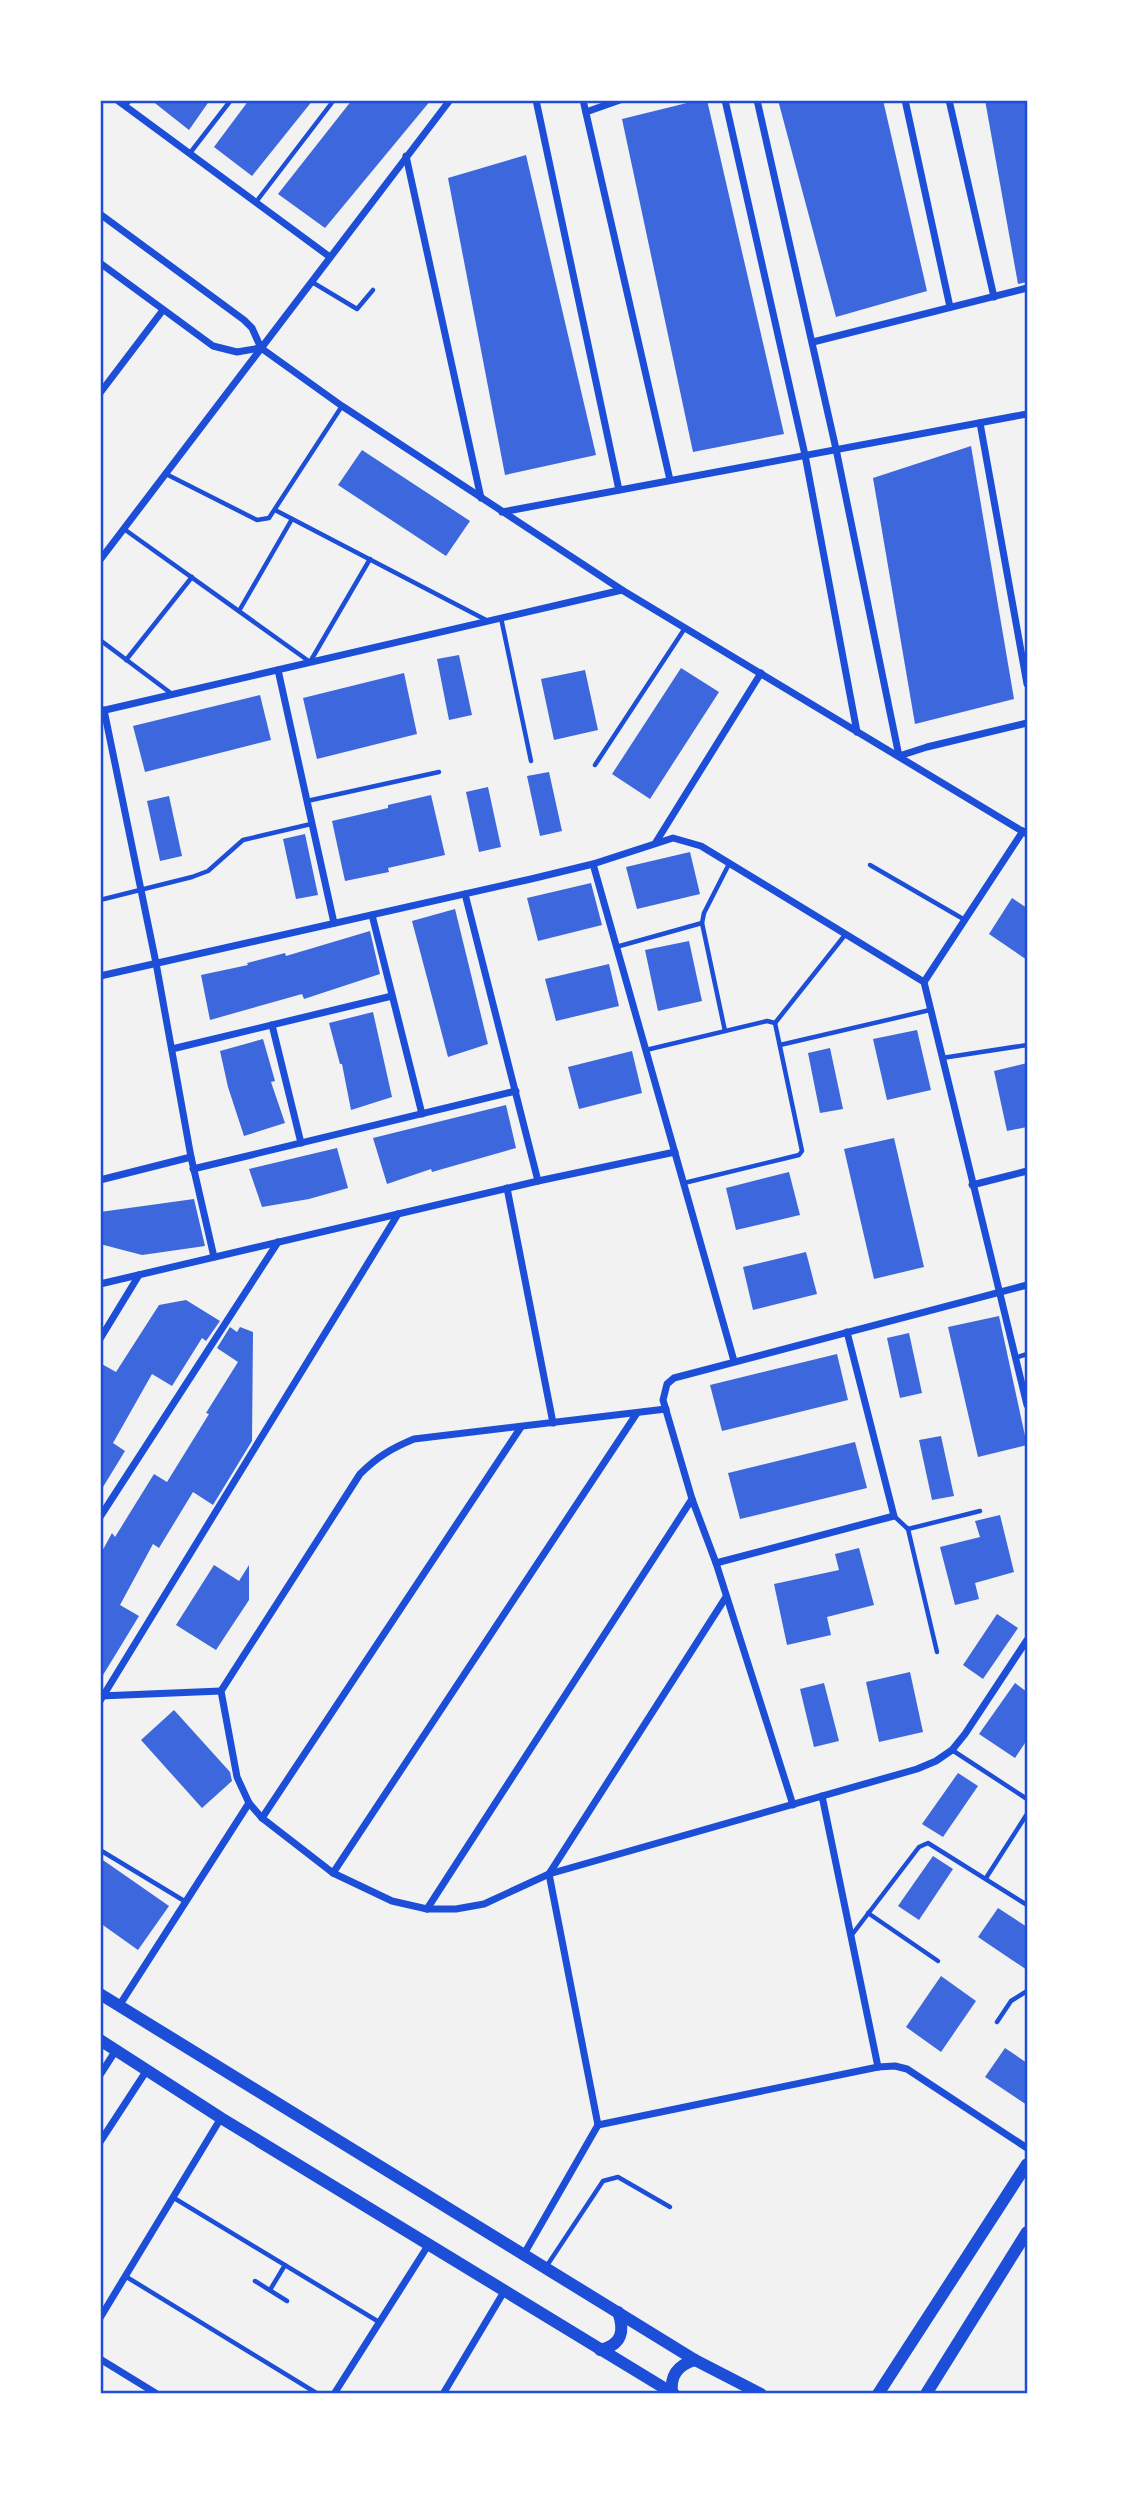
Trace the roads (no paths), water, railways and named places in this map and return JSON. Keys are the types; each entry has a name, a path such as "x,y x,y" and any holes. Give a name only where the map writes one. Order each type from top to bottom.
{"street":[{"path":"117,100 128,103 190,154 330,257"},
{"path":"100,560 450,100"},
{"path":"537,100 619,490"},
{"path":"583,100 670,480"},
{"path":"586,112 620,100"},
{"path":"725,100 805,455 857,732"},
{"path":"757,100 813,342 899,756"},
{"path":"905,100 950,307"},
{"path":"948,100 994,297"},
{"path":"406,156 481,498"},
{"path":"100,214 243,320 252,328 261,348 342,407 622,590 1025,832 924,982 1027,1405"},
{"path":"100,263 213,346 237,352 261,348"},
{"path":"813,342 1027,288"},
{"path":"100,393 163,310"},
{"path":"502,512 1027,414"},
{"path":"980,423 1027,684"},
{"path":"214,1257 191,1157 156,963 102,710 622,590"},
{"path":"278,670 334,923"},
{"path":"655,843 761,674"},
{"path":"899,756 1027,723"},
{"path":"100,976 593,864 673,838 689,841 924,982"},
{"path":"593,864 734,1360"},
{"path":"465,894 538,1181"},
{"path":"372,915 422,1114"},
{"path":"172,1049 392,996"},
{"path":"272,1025 301,1143"},
{"path":"194,1170 516,1091"},
{"path":"100,1284 507,1188 675,1152"},
{"path":"100,1180 191,1157"},
{"path":"972,1185 1027,1171"},
{"path":"507,1188 553,1423"},
{"path":"101,1698 398,1214"},
{"path":"100,1517 279,1242"},
{"path":"100,1339 139,1275"},
{"path":"793,1805 716,1563 692,1499 666,1409 664,1392 674,1378 734,1360 1027,1285"},
{"path":"716,1563 894,1516 847,1332"},
{"path":"666,1409 414,1440 394,1447 360,1474 221,1691 237,1777 249,1802 262,1818 333,1873 392,1900 427,1909 456,1909 484,1903 549,1874 917,1769 936,1761 952,1750 965,1734 1025,1649 1027,1640"},
{"path":"333,1873 637,1413"},
{"path":"262,1818 521,1427"},
{"path":"427,1909 692,1499"},
{"path":"524,2254 598,2125 549,1874 726,1597"},
{"path":"101,1698 221,1691"},
{"path":"822,1796 878,2067"},
{"path":"119,2007 249,1802"},
{"path":"100,1994 695,2360 761,2394"},
{"path":"100,2040 221,2118 673,2394"},
{"path":"100,2075 116,2050"},
{"path":"598,2125 878,2067 895,2066 907,2069 1027,2148"},
{"path":"100,2142 147,2070"},
{"path":"100,2318 221,2118"},
{"path":"878,2394 1027,2164"},
{"path":"926,2394 1027,2232"},
{"path":"334,2394 429,2244"},
{"path":"443,2394 505,2290"},
{"path":"600,2350 609,2348 622,2334 618,2312"},
{"path":"100,2359 157,2394"},
{"path":"673,2394 673,2376 685,2363 695,2360"}],"lane":[{"path":"190,154 231,100"},
{"path":"255,202 334,100"},
{"path":"312,281 357,309 373,290"},
{"path":"166,473 257,520 269,518 342,407"},
{"path":"275,510 488,621"},
{"path":"239,611 292,519"},
{"path":"124,528 310,662 370,559"},
{"path":"126,660 191,577"},
{"path":"501,618 531,761"},
{"path":"595,765 685,628"},
{"path":"100,640 174,695"},
{"path":"307,801 439,772"},
{"path":"100,900 208,871 243,840 312,824"},
{"path":"725,1031 702,923 704,913 729,864"},
{"path":"870,864 965,919"},
{"path":"617,947 702,923"},
{"path":"775,1023 845,935"},
{"path":"780,1045 930,1010"},
{"path":"646,1050 767,1021 775,1023"},
{"path":"684,1183 799,1155 802,1151 775,1023"},
{"path":"942,1058 1027,1045"},
{"path":"1016,1358 1027,1354"},
{"path":"908,1529 980,1511"},
{"path":"894,1516 908,1529 937,1652"},
{"path":"952,1750 1027,1799"},
{"path":"986,1878 1027,1814"},
{"path":"851,1937 922,1844 933,1844 1027,1905"},
{"path":"100,1850 186,1902"},
{"path":"868,1913 938,1961"},
{"path":"997,2022 1011,2001 1027,1992"},
{"path":"546,2267 608,2178 618,2177 670,2207"},
{"path":"173,2197 380,2323"},
{"path":"270,2290 285,2265"},
{"path":"125,2276 318,2394"},
{"path":"255,2281 287,2301"}]}
